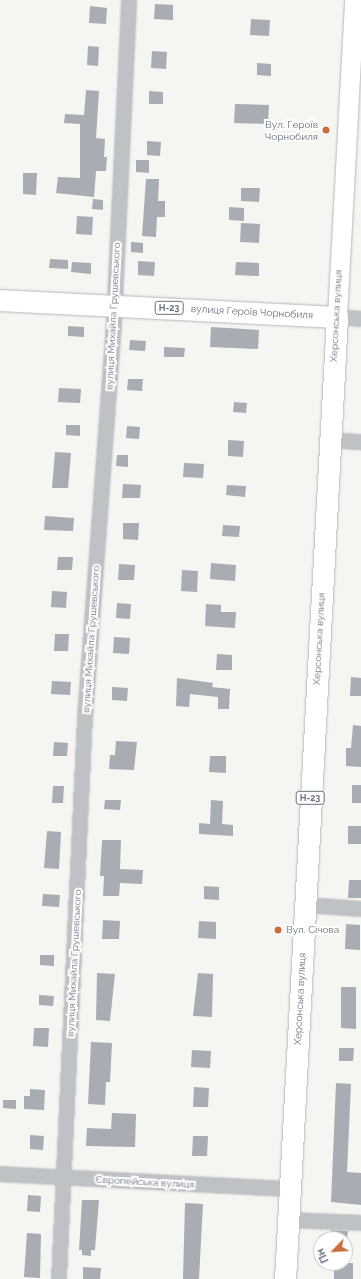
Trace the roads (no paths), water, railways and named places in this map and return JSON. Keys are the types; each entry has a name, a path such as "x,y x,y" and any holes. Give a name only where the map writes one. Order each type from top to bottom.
{"main road":[{"name":"Херсонська вулиця","path":"285,1279 329,440 354,0"},
{"name":"вулиця Героїв Чорнобиля","path":"0,300 337,317"}],"street":[{"name":"вулиця Михайла Грушевського","path":"59,1279 65,1177 85,718 115,305 129,0"},
{"name":"вулиця Героїв Чорнобиля","path":"337,317 361,318"},
{"path":"329,440 361,442"},
{"path":"305,905 361,909"},
{"name":"Європейська вулиця","path":"0,1174 290,1189"},
{"path":"288,1220 361,1223"}],"place":[{"name":"Вул. Героїв Чорнобиля","path":"326,130"},
{"name":"Вул. Січова","path":"278,930"}]}
